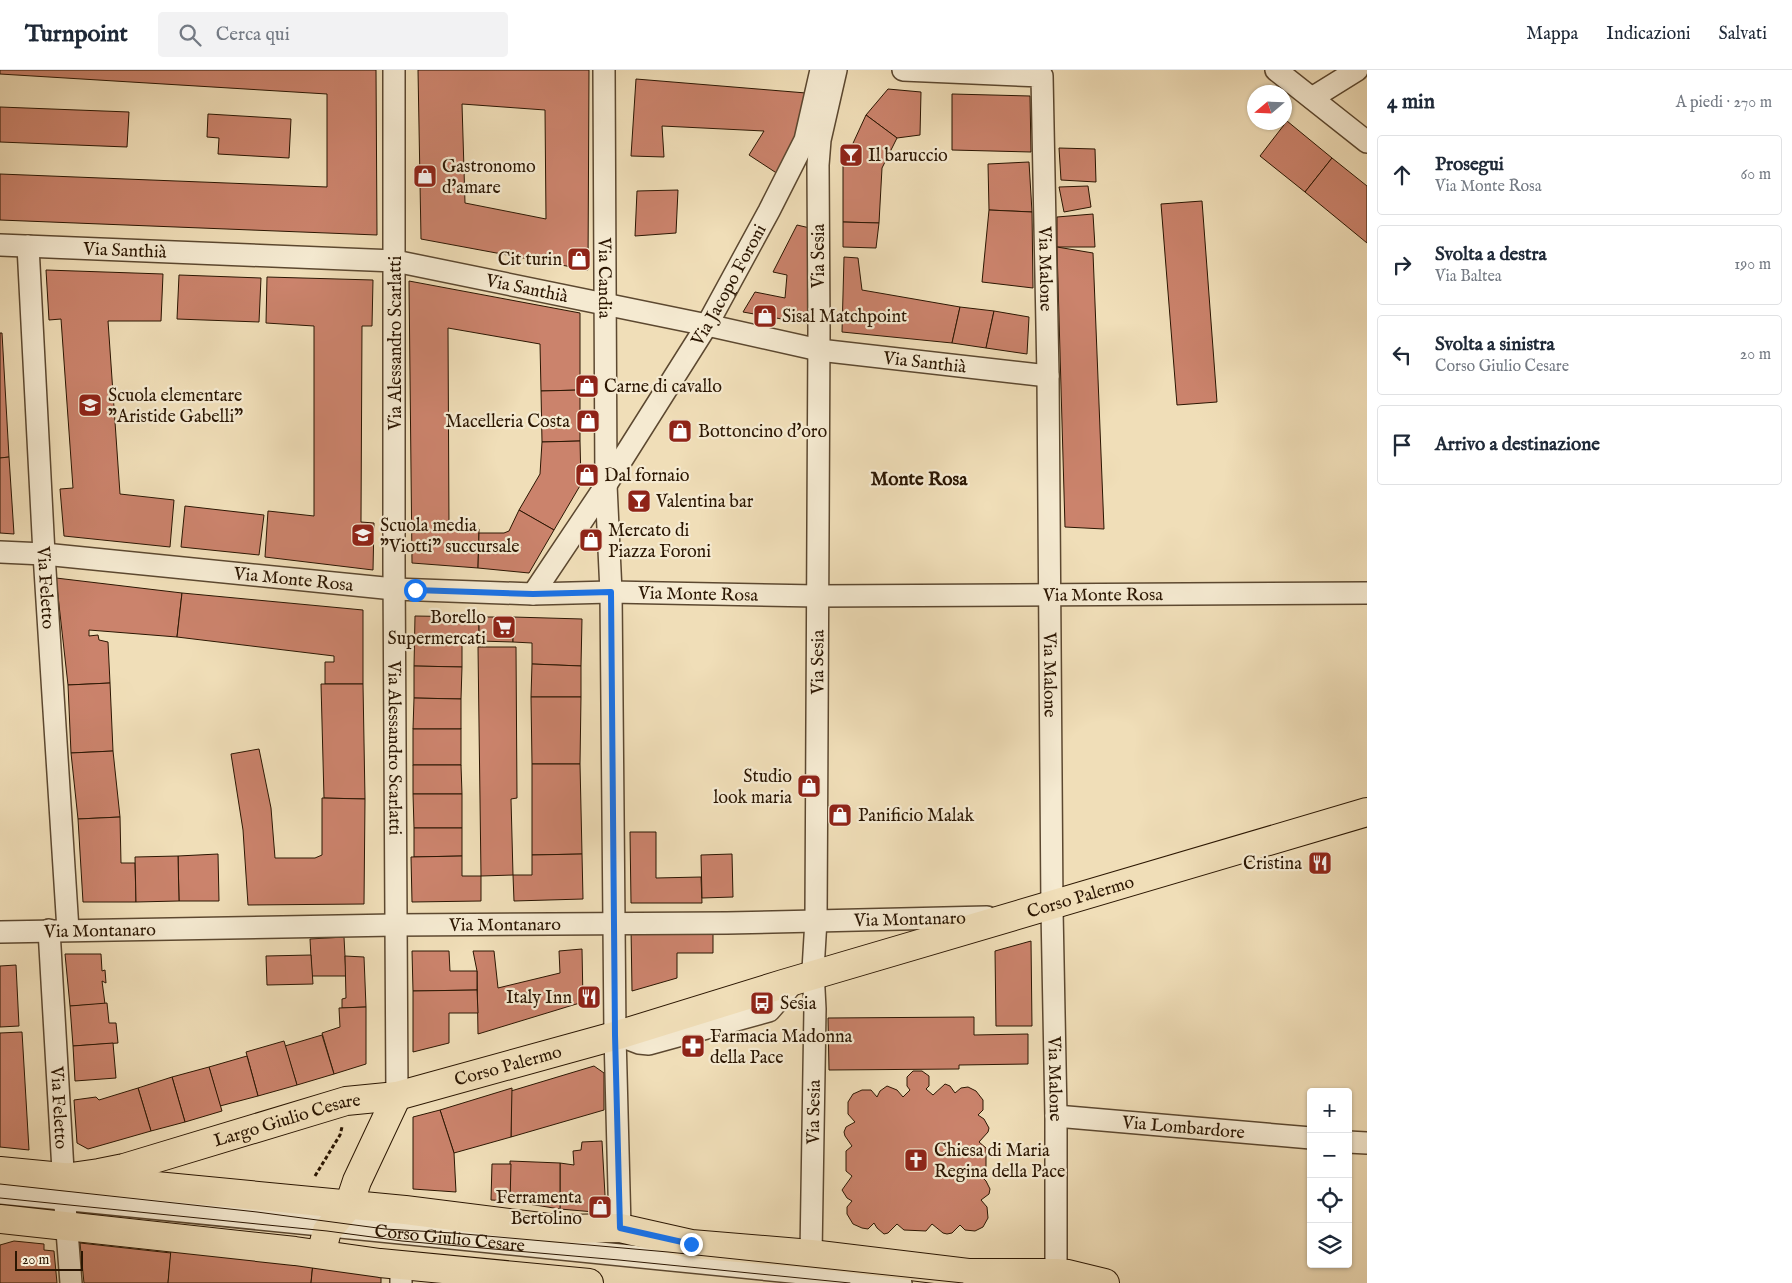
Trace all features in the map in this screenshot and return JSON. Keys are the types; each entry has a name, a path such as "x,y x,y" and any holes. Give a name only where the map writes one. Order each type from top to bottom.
{"main road":[{"name":"Corso Palermo","path":"397,1096 617,1035 1052,904 1367,812"},
{"name":"Largo Giulio Cesare","path":"0,1219 72,1193 124,1168 346,1101 397,1096"},
{"name":"Largo Giulio Cesare","path":"321,1254 328,1231 349,1205 357,1181 397,1096"},
{"name":"Largo Giulio Cesare","path":"0,1171 72,1193 321,1254 380,1263 401,1274"},
{"name":"Largo Giulio Cesare","path":"72,1193 349,1205"},
{"name":"Corso Giulio Cesare","path":"349,1205 557,1229 620,1228 691,1244 811,1254 968,1273 1068,1274 1105,1283"},
{"name":"Corso Giulio Cesare","path":"401,1274 589,1283"}],"street":[{"name":"Via Alessandro Scarlatti","path":"394,70 394,589 397,1096"},
{"name":"Via Candia","path":"604,70 606,485 611,592 620,1228"},
{"name":"Via Jacopo Foroni","path":"533,594 606,485 707,325 769,212 805,140 821,70"},
{"name":"Via Sesia","path":"811,1254 815,1009 804,978 816,920 818,165 820,140 836,70"},
{"path":"903,70 947,71"},
{"path":"1276,70 1367,142"},
{"path":"1312,98 1357,70"},
{"name":"Via Malone","path":"947,71 1042,76 1048,376 1056,1273"},
{"name":"Via Santhià","path":"0,245 395,262 606,304 819,350 1048,376"},
{"name":"Via Feletto","path":"28,246 44,554 72,1193 71,1283"},
{"name":"Via Monte Rosa","path":"0,552 44,554 394,589 533,594 611,592 817,596 1367,593"},
{"name":"Via Montanaro","path":"0,932 1010,917"},
{"name":"Via Lombardore","path":"1056,1116 1307,1138"},
{"path":"1352,1142 1367,1143"},
{"name":"Corso Giulio Cesare","path":"0,1193 72,1193 331,1227 901,1283"}],"path":[{"path":"315,1177 340,1135 346,1114 346,1101"}],"building":[{"path":"0,70 376,70 377,235 0,220 0,174 327,187 327,94 0,74"},
{"path":"418,70 589,70 588,270 421,239","holes":["462,104 545,110 546,219 465,203"]},
{"path":"636,79 806,93 798,147 778,174 749,155 764,131 662,126 664,157 631,156"},
{"path":"888,89 921,92 920,135 897,138 866,115"},
{"path":"952,94 1030,96 1031,152 952,150"},
{"path":"0,107 129,112 127,147 0,142"},
{"path":"208,114 291,119 289,158 218,154 219,138 207,137"},
{"path":"866,115 897,138 882,168 879,223 843,222 843,165"},
{"path":"1292,125 1332,158 1305,192 1260,156 1280,130 1292,130"},
{"path":"1059,148 1095,149 1096,182 1061,180"},
{"path":"1332,158 1367,186 1367,243 1305,192"},
{"path":"1029,162 1032,212 989,210 988,164"},
{"path":"1088,186 1091,207 1064,212 1059,187"},
{"path":"678,190 676,233 635,236 637,191"},
{"path":"1202,201 1217,402 1177,405 1161,204"},
{"path":"989,210 1032,212 1033,288 982,282"},
{"path":"1093,214 1095,247 1057,247 1057,217"},
{"path":"843,222 879,223 876,248 843,247"},
{"path":"797,225 814,229 815,325 743,312 755,292 785,298 787,275 773,272"},
{"path":"1057,247 1093,253 1104,529 1065,527"},
{"path":"844,257 858,258 862,290 960,307 952,343 842,332"},
{"name":"Scuola elementare \"Aristide Gabelli\"","path":"46,270 163,274 161,321 108,321 120,494 174,500 170,547 64,536 60,489 73,488 61,319 49,320"},
{"path":"179,275 261,278 259,322 177,319"},
{"path":"267,277 373,280 372,326 362,326 361,522 374,523 373,570 265,557 268,511 314,516 314,326 266,323"},
{"path":"409,281 580,313 580,390 541,391 540,344 448,328 449,528 479,529 478,568 412,563"},
{"path":"960,307 994,311 986,348 952,343"},
{"path":"994,311 1029,317 1027,354 986,348"},
{"path":"0,333 2,333 9,457 0,458"},
{"path":"580,390 580,441 542,442 541,391"},
{"path":"580,441 581,484 554,530 519,510 540,474 542,442"},
{"path":"9,457 14,534 0,533 0,458"},
{"path":"185,506 264,515 259,555 181,547"},
{"path":"519,510 554,530 529,573 478,568 479,533 504,533 509,531"},
{"path":"56,578 182,593 177,637 89,630 89,636 98,635 99,640 108,642 110,683 68,685"},
{"path":"182,593 363,610 363,684 325,684 325,662 334,662 334,656 177,637"},
{"path":"415,616 479,617 479,641 462,641 462,667 414,666"},
{"path":"479,617 513,617 513,642 479,641"},
{"path":"513,617 582,619 581,666 532,664 532,643 513,642"},
{"path":"478,647 516,647 517,798 511,799 513,875 481,876"},
{"path":"532,664 581,666 581,697 531,697"},
{"path":"414,666 462,667 461,699 414,698"},
{"path":"110,683 113,751 71,753 68,685"},
{"path":"321,684 363,684 365,799 324,798"},
{"path":"531,697 581,697 580,764 532,764"},
{"path":"414,698 461,699 461,729 413,729"},
{"path":"413,729 461,729 461,765 413,765"},
{"path":"259,749 271,808 275,858 315,858 322,855 322,798 365,799 364,904 248,905 243,830 231,754"},
{"path":"113,751 120,817 78,819 71,753"},
{"path":"532,764 580,764 582,854 532,855"},
{"path":"413,765 461,765 462,794 413,794"},
{"path":"413,794 462,794 462,828 414,828"},
{"path":"120,817 121,863 135,863 136,902 83,902 78,819"},
{"path":"414,828 462,828 462,856 414,857"},
{"path":"630,832 656,832 656,878 701,877 702,903 631,903"},
{"path":"218,854 219,901 179,901 178,856"},
{"path":"582,854 583,899 514,901 513,875 532,875 532,855"},
{"path":"732,854 733,897 702,898 701,855"},
{"path":"178,856 179,901 136,902 135,857"},
{"path":"462,856 462,876 481,876 481,901 412,902 411,857"},
{"path":"631,928 713,928 713,953 677,953 677,978 632,991"},
{"path":"344,937 346,976 312,976 310,939"},
{"path":"1031,941 1032,1026 996,1026 995,951"},
{"path":"582,949 583,1002 478,1034 477,971 473,951 494,951 498,988 560,973 559,951"},
{"path":"412,951 449,951 450,971 477,971 477,990 413,991"},
{"path":"65,954 101,954 102,971 105,970 106,983 102,981 105,1004 70,1006"},
{"path":"311,955 313,984 267,985 266,956"},
{"path":"345,956 364,957 366,1007 342,1008 342,999 346,998"},
{"path":"16,965 19,1026 0,1027 0,966"},
{"path":"477,990 478,1013 449,1013 449,1043 413,1052 413,991"},
{"path":"107,1003 109,1023 116,1023 118,1043 73,1046 70,1006"},
{"path":"366,1007 366,1064 334,1074 322,1033 340,1027 339,1008"},
{"path":"974,1017 974,1035 1028,1034 1028,1064 959,1065 959,1069 829,1070 828,1018"},
{"path":"22,1032 29,1150 0,1147 0,1033"},
{"path":"322,1035 334,1074 297,1085 285,1046"},
{"path":"284,1041 297,1085 258,1096 246,1052"},
{"path":"113,1043 116,1078 75,1081 73,1046"},
{"path":"247,1056 258,1096 220,1106 209,1067"},
{"path":"594,1066 604,1073 604,1110 511,1137 511,1091"},
{"path":"209,1067 222,1111 185,1122 172,1077"},
{"name":"Chiesa di Maria Regina della Pace","path":"913,1071 922,1071 929,1076 929,1086 926,1089 933,1095 945,1084 950,1086 955,1093 961,1088 968,1087 976,1091 983,1100 983,1110 978,1115 984,1119 989,1128 988,1132 979,1142 986,1148 986,1169 980,1175 990,1189 989,1194 981,1200 987,1207 988,1218 983,1227 975,1231 965,1230 960,1225 952,1233 947,1234 932,1224 926,1231 904,1230 897,1224 888,1233 884,1234 874,1223 868,1229 853,1224 847,1214 847,1207 852,1201 847,1198 842,1190 852,1176 846,1171 846,1151 852,1146 844,1132 846,1127 855,1122 848,1114 848,1102 853,1094 862,1090 871,1090 877,1097 880,1091 887,1086 897,1090 903,1097 910,1090 907,1086 907,1077"},
{"path":"172,1077 185,1122 151,1131 138,1088"},
{"path":"138,1088 151,1131 88,1149 77,1143 74,1100 96,1097 99,1100"},
{"path":"512,1088 511,1137 454,1153 440,1110"},
{"path":"440,1110 454,1153 456,1192 413,1189 413,1117"},
{"path":"602,1141 606,1213 560,1209 560,1163 574,1165 573,1151 581,1150 582,1142"},
{"path":"510,1161 560,1163 560,1209 510,1201"},
{"path":"492,1164 511,1164 510,1201 491,1200"},
{"path":"14,1241 44,1244 44,1250 54,1251 57,1283 0,1283 0,1245"},
{"path":"80,1243 171,1253 168,1283 84,1283"},
{"path":"171,1249 313,1263 311,1283 168,1283"},
{"path":"313,1263 381,1268 381,1283 311,1283"}],"tram line":[{"path":"0,1184 257,1212 385,1229 453,1233 668,1252 963,1283"},
{"path":"0,1198 327,1231 402,1241 850,1283"}],"place":[{"name":"Il baruccio","path":"851,155"},
{"name":"Gastronomo d'amare","path":"425,176"},
{"name":"Cit turin","path":"579,259"},
{"name":"Sisal Matchpoint","path":"765,316"},
{"name":"Carne di cavallo","path":"587,386"},
{"name":"Scuola elementare \"Aristide Gabelli\"","path":"90,405"},
{"name":"Macelleria Costa","path":"588,421"},
{"name":"Bottoncino d'oro","path":"680,431"},
{"name":"Dal fornaio","path":"587,475"},
{"name":"Valentina bar","path":"639,501"},
{"name":"Scuola media \"Viotti\" succursale","path":"363,535"},
{"name":"Mercato di Piazza Foroni","path":"591,540"},
{"name":"Borello Supermercati","path":"504,627"},
{"name":"Studio look maria","path":"809,786"},
{"name":"Panificio Malak","path":"840,815"},
{"name":"Cristina","path":"1320,863"},
{"name":"Italy Inn","path":"589,997"},
{"name":"Sesia","path":"762,1003"},
{"name":"Farmacia Madonna della Pace","path":"693,1046"},
{"name":"Chiesa di Maria Regina della Pace","path":"916,1160"},
{"name":"Ferramenta Bertolino","path":"600,1207"}],"district":[{"name":"Monte Rosa","path":"919,478"}],"route":[{"path":"415,590 533,594 611,592 615,1035 620,1228 650,1233 691,1244"}]}
